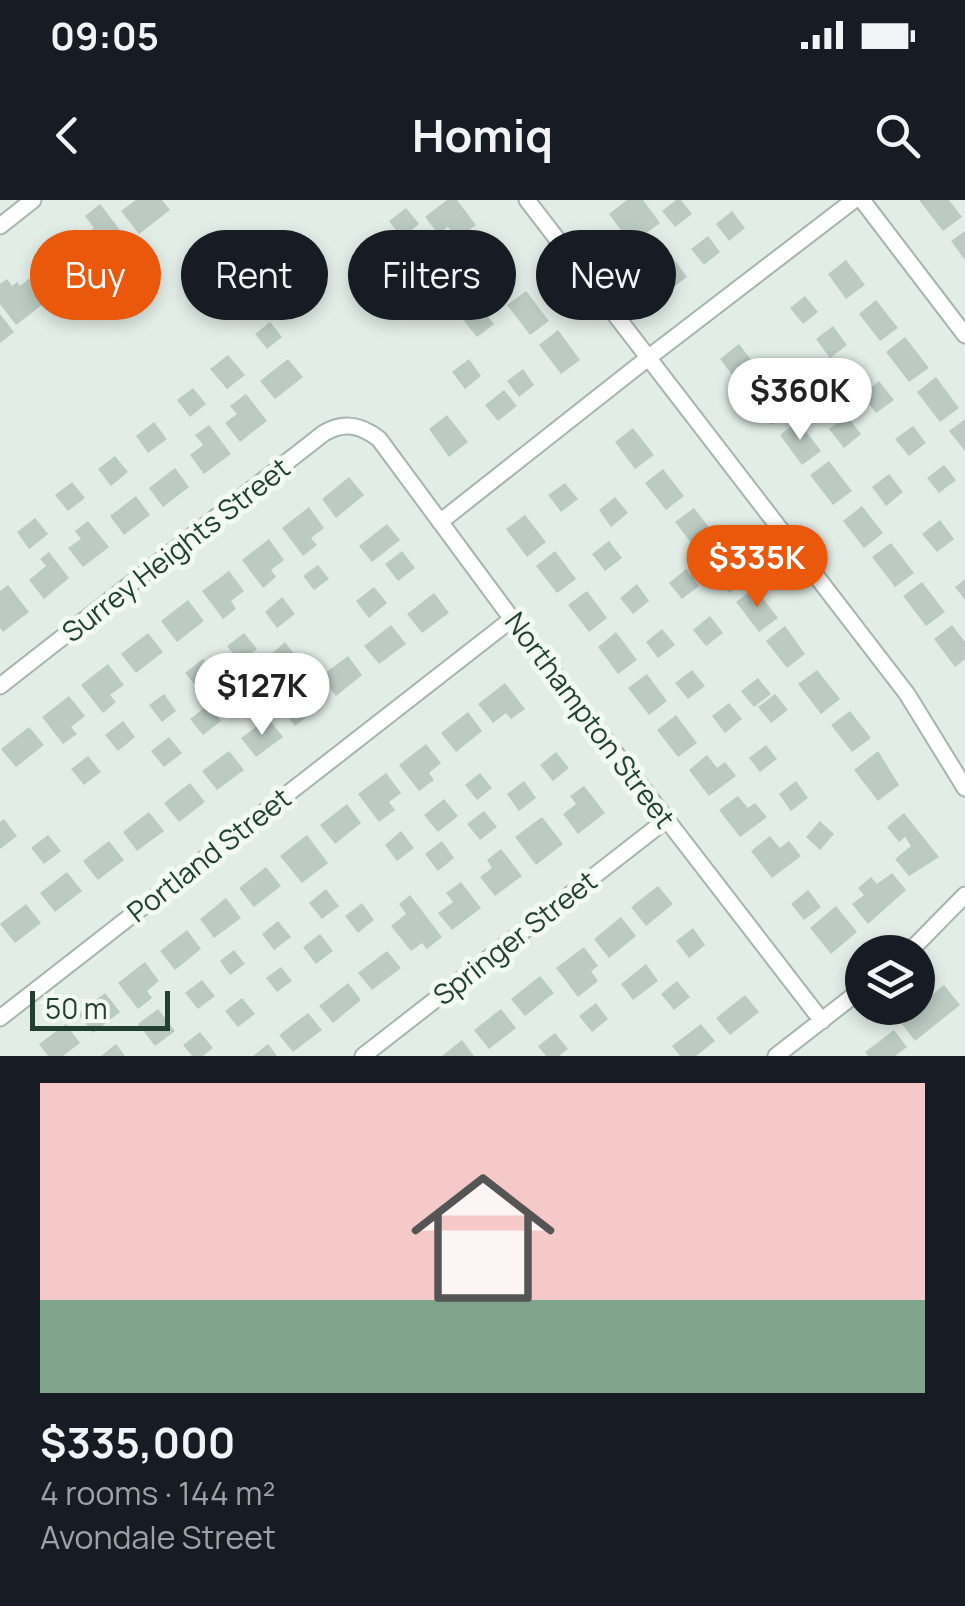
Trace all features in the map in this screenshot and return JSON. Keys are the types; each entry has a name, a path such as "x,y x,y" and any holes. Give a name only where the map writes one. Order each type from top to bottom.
{"street":[{"path":"0,226 32,200"},
{"path":"526,200 906,694 965,788"},
{"path":"440,522 858,200 965,335"},
{"name":"Surrey Heights Street","path":"0,686 324,433 340,426 356,426"},
{"name":"Northampton Street","path":"356,426 379,438 512,619 822,1020"},
{"name":"Portland Street","path":"0,1018 512,619"},
{"name":"Springer Street","path":"362,1056 666,820"},
{"path":"925,935 965,894"},
{"path":"776,1056 845,1002"}],"building":[{"path":"136,200 162,200 170,210 144,230 136,230 121,211"},
{"path":"447,200 457,200 476,225 469,230 435,230 425,217"},
{"path":"627,200 643,200 660,223 650,230 621,230 609,214"},
{"path":"681,200 692,214 675,227 662,211"},
{"path":"919,200 949,200 962,217 943,231"},
{"path":"100,204 120,230 91,230 94,228 85,216"},
{"path":"406,208 419,224 412,230 396,230 389,221"},
{"path":"732,211 745,228 729,241 716,224"},
{"path":"965,231 965,260 951,241"},
{"path":"708,236 720,252 704,265 691,249"},
{"path":"846,260 865,285 846,299 828,274"},
{"path":"676,262 687,277 676,285"},
{"path":"30,278 30,314 16,325 0,304 0,284 7,279 12,286 17,282 20,286"},
{"path":"526,291 536,304 536,320 549,321 530,335 516,317 516,298"},
{"path":"805,296 818,312 803,324 790,308"},
{"path":"876,300 898,328 880,341 859,314"},
{"path":"0,314 14,332 0,343"},
{"path":"491,320 494,324 477,337 464,321"},
{"path":"270,322 282,337 267,349 255,334"},
{"path":"833,326 847,345 830,358 816,339"},
{"path":"558,330 580,360 561,374 539,345"},
{"path":"905,337 929,368 909,382 886,352"},
{"path":"739,344 762,374 743,389 720,359"},
{"path":"228,355 245,375 227,389 210,369"},
{"path":"288,359 303,377 275,399 260,381"},
{"path":"469,359 481,376 465,389 452,372"},
{"path":"817,367 832,386 815,399 800,381"},
{"path":"523,369 534,385 519,397 507,381"},
{"path":"936,377 959,408 940,422 917,392"},
{"path":"879,381 894,400 876,413 862,395"},
{"path":"769,384 789,411 771,425 750,399"},
{"path":"193,388 206,404 190,417 177,400"},
{"path":"504,390 517,406 498,421 485,405"},
{"path":"246,394 267,421 240,442 225,423 237,414 230,406"},
{"path":"447,415 468,442 449,457 429,429"},
{"path":"847,416 861,434 844,448 829,429"},
{"path":"965,419 965,451 949,431"},
{"path":"798,421 821,451 802,465 780,435"},
{"path":"154,422 167,439 148,453 136,436"},
{"path":"209,425 231,454 204,474 190,455 203,445 195,435"},
{"path":"913,426 926,443 909,456 895,439"},
{"path":"633,428 654,455 635,469 615,442"},
{"path":"115,456 128,472 111,486 98,469"},
{"path":"829,461 852,491 833,505 810,475"},
{"path":"944,465 956,480 939,493 927,478"},
{"path":"175,468 189,487 163,507 149,488"},
{"path":"663,469 684,496 666,510 645,483"},
{"path":"889,474 903,492 886,506 872,487"},
{"path":"349,477 364,495 336,518 322,499"},
{"path":"72,482 85,498 68,511 55,495"},
{"path":"565,483 578,499 561,512 548,495"},
{"path":"136,496 150,515 124,535 110,516"},
{"path":"615,497 628,513 611,527 599,510"},
{"path":"862,506 883,533 864,548 843,521"},
{"path":"309,507 324,528 311,538 317,545 303,556 282,528"},
{"path":"694,508 715,535 696,549 675,522"},
{"path":"525,515 546,542 527,557 506,529"},
{"path":"35,518 48,534 29,549 17,532"},
{"path":"940,520 954,539 937,552 922,534"},
{"path":"88,521 109,547 83,567 68,548 81,539 75,531"},
{"path":"387,524 400,540 372,562 359,546"},
{"path":"269,539 284,560 271,570 276,577 263,588 242,560"},
{"path":"609,541 622,558 605,571 592,554"},
{"path":"891,543 914,573 895,587 872,557"},
{"path":"402,551 415,568 398,581 385,564"},
{"path":"555,551 576,579 557,593 536,566"},
{"path":"49,552 69,578 44,599 29,580 46,566 40,559"},
{"path":"726,552 747,579 729,593 708,566"},
{"path":"318,565 329,579 314,590 303,576"},
{"path":"686,569 699,586 682,599 669,583"},
{"path":"229,571 244,591 231,601 236,609 223,619 202,591"},
{"path":"965,579 965,600 955,587"},
{"path":"922,582 945,612 926,626 903,596"},
{"path":"637,584 649,601 633,614 620,598"},
{"path":"8,585 29,612 3,632 0,591"},
{"path":"374,587 387,603 369,618 356,601"},
{"path":"755,588 778,618 759,632 736,602"},
{"path":"587,591 607,618 589,632 568,605"},
{"path":"434,593 449,613 422,633 407,614"},
{"path":"282,597 295,614 277,628 265,612"},
{"path":"188,600 204,621 177,642 161,621"},
{"path":"710,616 723,633 706,646 693,630"},
{"path":"391,625 406,644 379,664 364,646"},
{"path":"952,625 965,642 965,659 955,667 934,639"},
{"path":"785,626 805,654 787,668 766,641"},
{"path":"662,629 675,645 658,658 646,642"},
{"path":"616,632 637,660 618,674 598,647"},
{"path":"148,633 163,652 136,673 121,654"},
{"path":"244,633 257,649 240,662 227,646"},
{"path":"285,642 298,659 282,672 269,656"},
{"path":"348,656 362,675 336,696 321,676"},
{"path":"203,659 216,675 198,689 185,673"},
{"path":"108,664 124,685 110,695 116,702 103,713 81,685"},
{"path":"692,670 705,686 688,699 675,683"},
{"path":"817,670 840,699 821,714 798,684"},
{"path":"246,672 259,689 242,702 230,685"},
{"path":"647,674 667,701 649,715 628,688"},
{"path":"758,678 771,694 754,707 741,691"},
{"path":"505,683 525,709 511,719 506,713 493,723 478,704"},
{"path":"307,686 322,705 295,726 280,707"},
{"path":"164,694 176,711 162,722 149,705"},
{"path":"775,694 788,710 771,723 758,707"},
{"path":"69,696 85,716 71,727 77,734 63,744 42,717"},
{"path":"729,703 742,719 725,733 712,716"},
{"path":"208,705 221,721 203,735 190,719"},
{"path":"850,711 871,738 852,752 831,725"},
{"path":"468,712 482,731 456,752 441,733"},
{"path":"676,715 697,743 678,757 657,730"},
{"path":"268,718 283,737 256,757 241,738"},
{"path":"123,721 135,737 118,751 105,735"},
{"path":"29,727 44,745 16,767 1,749"},
{"path":"169,737 182,753 164,767 151,751"},
{"path":"426,744 441,763 429,773 434,780 419,791 399,765"},
{"path":"766,745 777,759 760,772 749,758"},
{"path":"229,751 244,770 217,790 202,771"},
{"path":"878,751 899,785 878,801 854,770"},
{"path":"556,752 569,768 553,781 540,765"},
{"path":"707,755 717,768 725,762 736,776 709,796 689,770"},
{"path":"88,756 101,772 84,785 71,769"},
{"path":"386,773 401,793 389,802 395,810 379,822 358,794"},
{"path":"480,773 492,788 477,800 465,785"},
{"path":"524,781 536,798 519,811 507,794"},
{"path":"796,781 808,798 791,811 779,794"},
{"path":"190,783 205,802 179,822 164,803"},
{"path":"584,786 605,813 578,834 563,814 576,804 570,796"},
{"path":"738,796 748,808 755,803 767,817 740,837 719,810"},
{"path":"444,799 458,816 438,832 424,815"},
{"path":"347,804 361,823 335,844 320,825"},
{"path":"484,811 497,827 480,840 467,824"},
{"path":"149,812 164,831 137,851 123,832"},
{"path":"904,813 939,857 909,876 895,859 911,846 905,837 899,842 887,827"},
{"path":"542,817 563,844 536,865 515,837"},
{"path":"4,819 17,836 0,849 0,822"},
{"path":"820,821 834,834 820,850 806,837"},
{"path":"401,831 414,848 397,861 385,845"},
{"path":"48,835 61,851 44,864 31,848"},
{"path":"307,835 328,863 302,883 280,856"},
{"path":"770,836 780,848 789,841 801,856 772,878 751,851"},
{"path":"109,841 124,860 98,880 83,861"},
{"path":"442,841 454,858 438,871 425,854"},
{"path":"501,849 522,876 495,896 480,877 492,868 487,860"},
{"path":"266,867 281,886 254,907 239,888"},
{"path":"67,872 82,891 55,912 40,893"},
{"path":"892,873 906,890 868,924 852,904 864,895 858,888 871,877 877,884"},
{"path":"461,882 481,908 452,930 438,913 453,902 446,893"},
{"path":"658,886 673,904 646,926 631,907"},
{"path":"326,889 339,906 322,919 309,903"},
{"path":"808,890 821,907 804,920 791,904"},
{"path":"410,895 442,937 427,949 422,943 411,951 391,926 406,914 399,904"},
{"path":"226,898 241,918 214,938 200,919"},
{"path":"362,903 374,920 358,933 345,916"},
{"path":"26,904 41,923 15,943 0,924"},
{"path":"836,906 857,932 845,935 845,942 831,954 810,928"},
{"path":"621,917 636,936 609,958 594,939"},
{"path":"278,921 291,937 274,950 262,934"},
{"path":"693,928 705,945 689,958 676,941"},
{"path":"187,930 201,949 175,970 160,951"},
{"path":"320,934 333,951 316,964 303,947"},
{"path":"584,947 598,966 591,971 598,981 578,997 556,968"},
{"path":"234,950 245,964 230,975 220,961"},
{"path":"387,951 401,968 372,990 358,973"},
{"path":"145,962 159,981 147,991 152,998 138,1009 118,983"},
{"path":"646,964 658,981 633,1000 621,984"},
{"path":"281,967 292,981 277,992 266,978"},
{"path":"540,976 554,993 525,1016 511,999"},
{"path":"202,980 215,996 198,1009 185,993"},
{"path":"677,981 690,997 674,1010 661,994"},
{"path":"348,983 361,1000 333,1023 319,1006"},
{"path":"944,985 960,1005 935,1025 935,992"},
{"path":"105,993 120,1012 93,1033 78,1014"},
{"path":"745,995 759,1012 730,1035 716,1018"},
{"path":"242,998 255,1014 238,1027 225,1011"},
{"path":"596,1003 608,1019 592,1032 579,1016"},
{"path":"158,1009 175,1031 155,1046 138,1024"},
{"path":"501,1009 516,1028 489,1049 474,1030"},
{"path":"308,1013 322,1030 293,1052 279,1035"},
{"path":"66,1024 80,1043 63,1056 48,1056 39,1044"},
{"path":"701,1024 715,1041 696,1056 680,1056 672,1046"},
{"path":"903,1025 935,1025 915,1041"},
{"path":"894,1030 907,1047 895,1056 868,1056 865,1052"},
{"path":"200,1032 213,1048 203,1056 192,1056 183,1045"},
{"path":"555,1033 568,1049 559,1056 546,1056 538,1046"},
{"path":"462,1040 474,1056 442,1056"},
{"path":"116,1044 125,1056 101,1056"},
{"path":"268,1044 277,1056 253,1056"}]}
